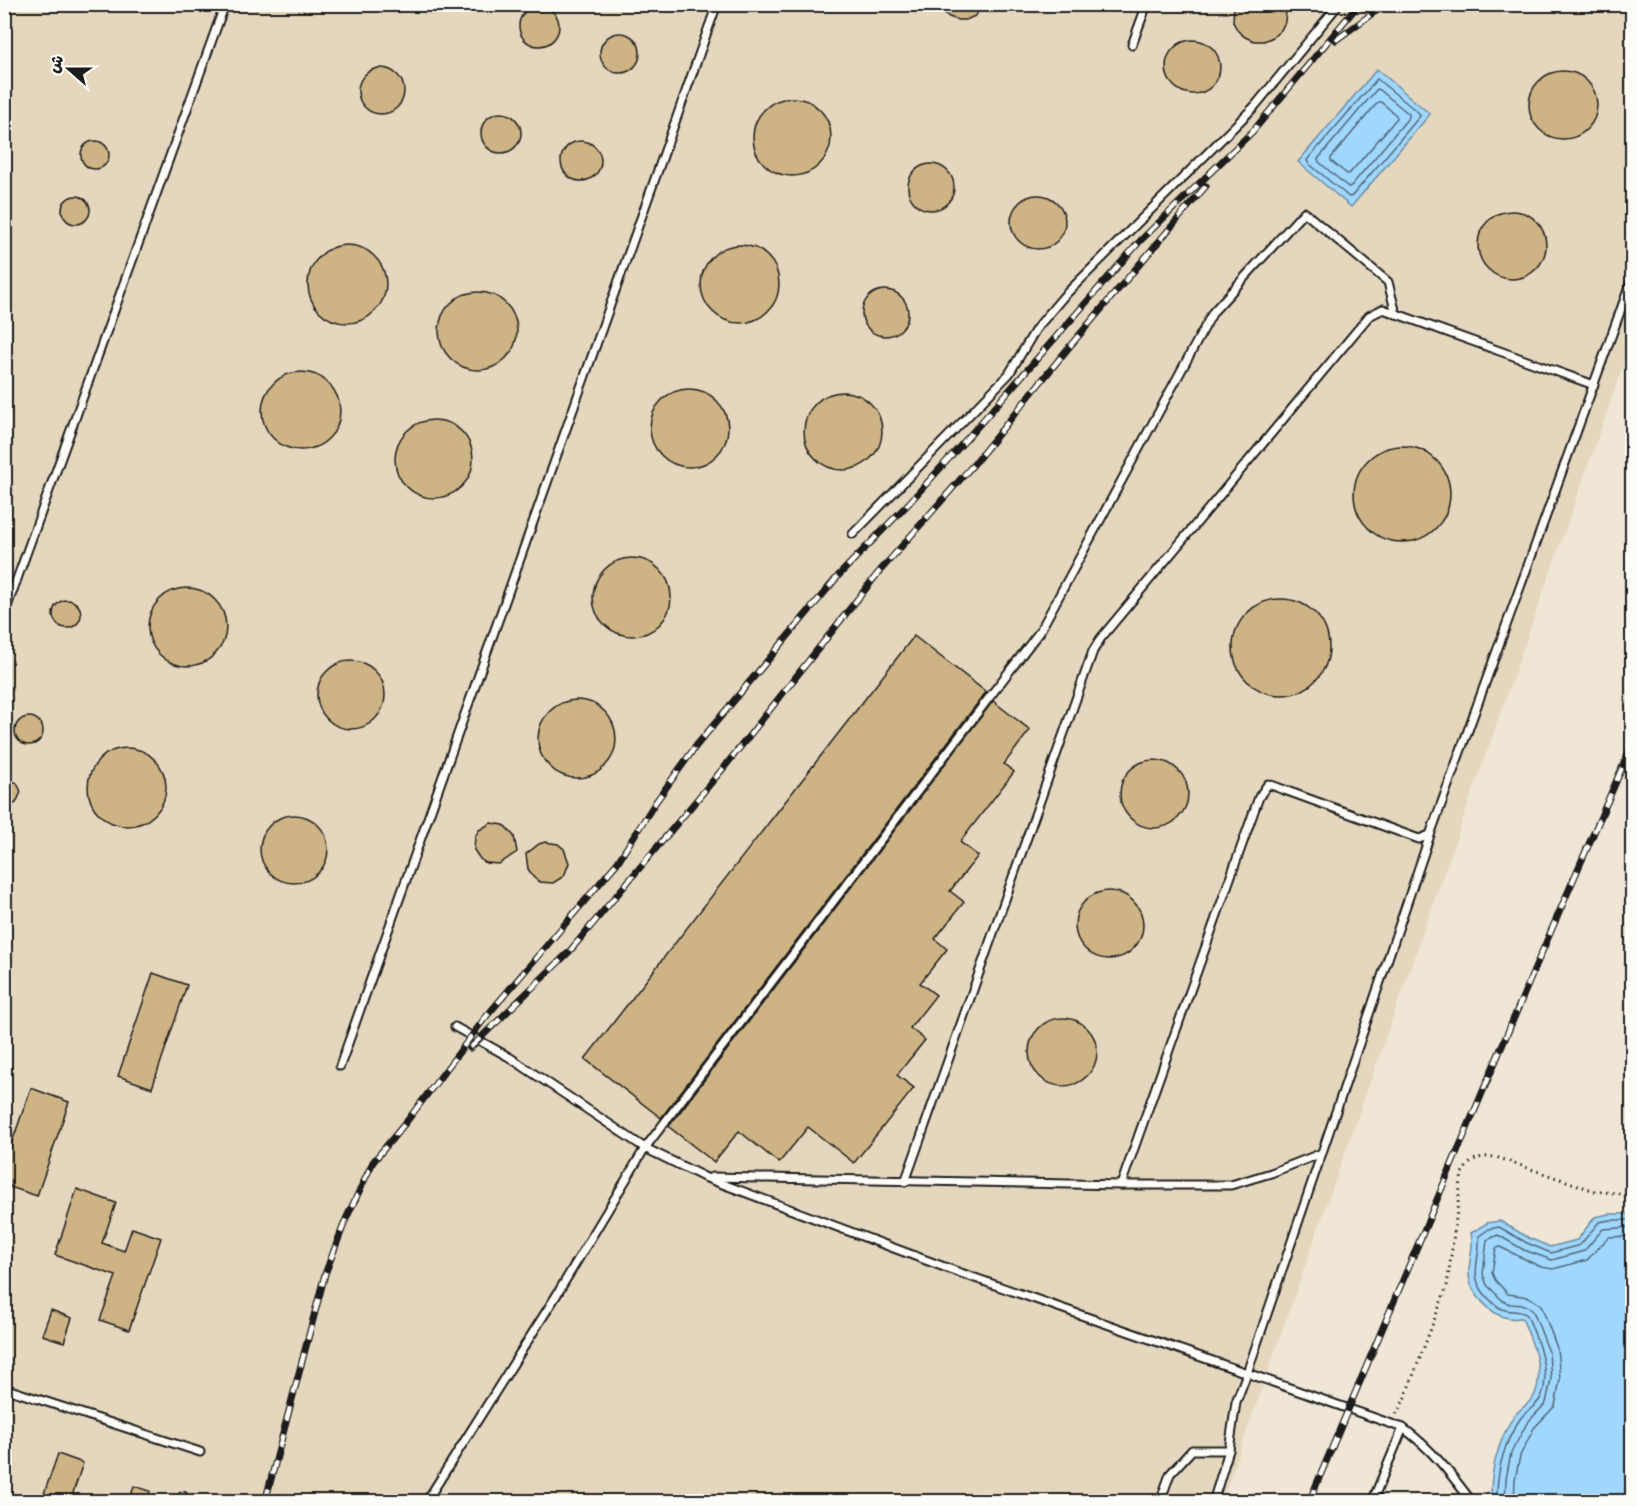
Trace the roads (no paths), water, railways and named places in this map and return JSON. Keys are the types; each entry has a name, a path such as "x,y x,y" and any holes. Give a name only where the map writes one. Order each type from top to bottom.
{"lane":[{"path":"4,615 225,4"},
{"path":"340,1066 717,4"},
{"path":"1132,45 1147,4"},
{"path":"853,534 1009,374 1036,328 1063,297 1255,106 1339,4"},
{"path":"426,1502 556,1296 645,1148 1040,631 1213,312 1304,212 1388,282 1396,314"},
{"path":"1213,1502 1229,1450 1236,1402 1430,835 1632,279"},
{"path":"904,1182 1093,651 1101,638 1369,316 1383,309 1594,385"},
{"path":"1121,1185 1259,797 1268,784 1419,839 1430,835"},
{"path":"455,1027 509,1057 645,1148 704,1177 955,1271 1391,1422 1403,1428 1438,1457 1472,1502"},
{"path":"704,1177 904,1182 1231,1185 1271,1173 1322,1153"},
{"path":"4,1388 200,1452"},
{"path":"1372,1502 1403,1428"},
{"path":"1160,1502 1170,1474 1192,1450 1229,1450"}],"water":[{"path":"1377,69 1430,114 1351,207 1298,162"},
{"path":"1609,1214 1632,1214 1632,1501 1492,1501 1492,1480 1500,1444 1510,1422 1534,1397 1538,1384 1538,1365 1522,1318 1508,1318 1495,1313 1482,1302 1473,1289 1469,1275 1471,1233 1487,1223 1500,1221 1550,1247 1577,1240 1595,1217"}],"railway":[{"path":"265,1502 325,1274 346,1219 373,1162 485,1018 617,863 655,803 696,746 839,575 909,503 1141,240 1253,131 1359,4"},
{"path":"1336,40 1373,13 1390,4"},
{"path":"470,1048 569,952 726,765 879,572 973,465 1070,346 1206,186"},
{"path":"1309,1502 1632,745"}]}
